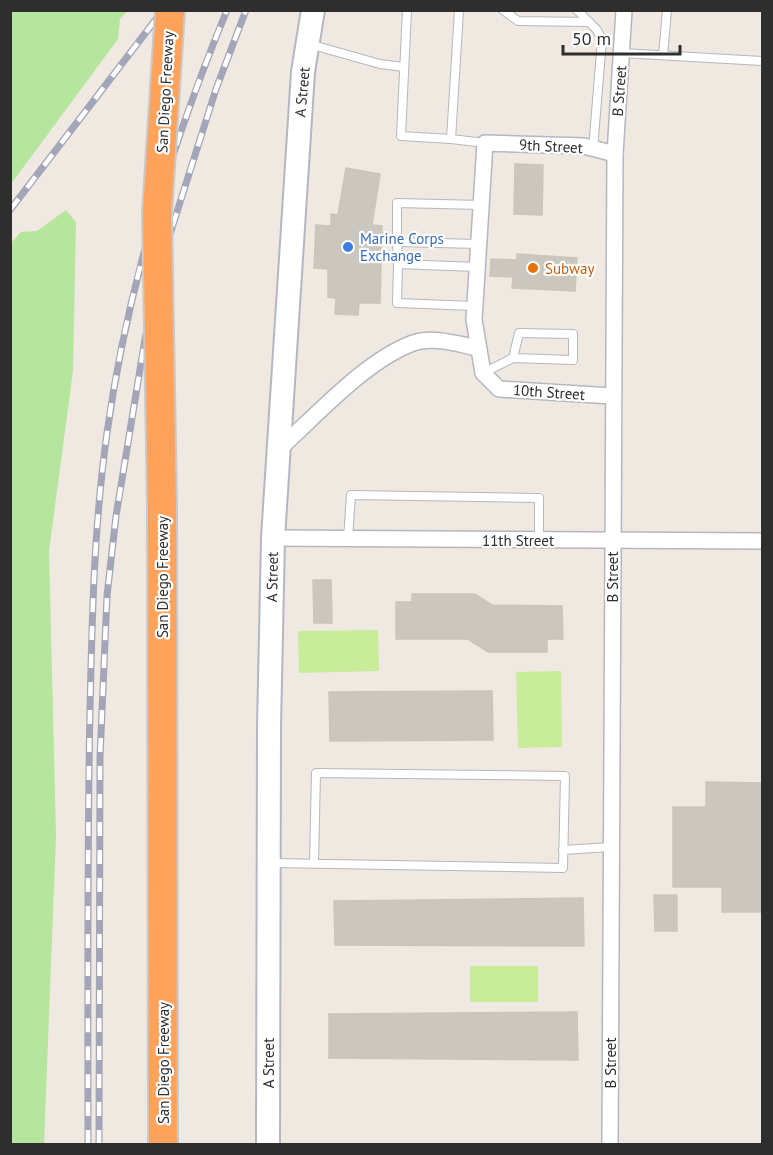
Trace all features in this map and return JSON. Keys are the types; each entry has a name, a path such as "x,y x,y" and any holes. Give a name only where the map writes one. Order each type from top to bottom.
{"highway":[{"name":"San Diego Freeway","path":"163,1144 162,505 158,213 170,10"}],"main road":[{"name":"A Street","path":"268,1144 268,863 273,538 303,72 313,10"}],"street":[{"name":"B Street","path":"610,1144 612,396 615,154 624,10"},
{"name":"9th Street","path":"486,143 593,148 615,154"},
{"path":"483,373 478,348 475,306 486,143"},
{"path":"278,450 371,367 414,343 435,340 478,348"},
{"name":"10th Street","path":"483,373 498,389 612,396"},
{"name":"11th Street","path":"273,538 762,541"}],"lane":[{"path":"407,10 401,136 486,143"},
{"path":"451,139 459,10"},
{"path":"503,10 518,21 589,22"},
{"path":"577,10 602,40 593,148"},
{"path":"663,55 667,10"},
{"path":"307,44 380,64 404,67"},
{"path":"622,53 762,61"},
{"path":"475,306 397,303 397,203 482,205"},
{"path":"397,242 479,244"},
{"path":"398,264 478,267"},
{"path":"483,373 513,358 573,360 573,333 519,333 513,358"},
{"path":"348,538 351,495 539,498 539,540"},
{"path":"268,863 563,868 565,776 316,773 314,863"},
{"path":"563,850 610,847"}],"green space":[{"path":"11,11 128,11 120,19 118,39 11,184"},
{"path":"66,210 76,222 73,371 49,551 56,836 44,1144 11,1144 11,243 21,232 37,231"},
{"path":"378,630 379,671 299,673 298,631"},
{"path":"561,671 562,747 518,748 516,672"},
{"path":"470,966 538,966 538,1002 470,1002"}],"building":[{"path":"515,164 543,165 542,215 514,214"},
{"name":"Marine Corps Exchange","path":"346,168 380,174 372,225 382,226 380,303 359,303 358,315 335,314 336,298 328,297 328,269 314,268 316,225 331,226 331,214 338,215"},
{"name":"Subway","path":"517,254 577,258 575,291 512,288 513,277 490,276 491,259 517,260"},
{"path":"313,580 331,580 332,623 314,623"},
{"path":"412,594 475,594 492,605 562,606 563,639 547,639 547,652 488,652 468,639 396,639 396,602 412,602"},
{"path":"492,691 493,740 330,741 329,692"},
{"path":"706,782 762,783 762,912 722,912 722,887 673,887 673,807 706,807"},
{"path":"654,895 677,895 677,931 655,931"},
{"path":"583,898 584,946 335,945 334,901"},
{"path":"577,1012 578,1060 329,1058 329,1014"}],"railway":[{"path":"10,210 163,10"},
{"path":"88,1144 90,710 94,571 107,433 126,325 154,218 187,113 227,10"},
{"path":"99,1144 100,757 107,596 116,516 145,339 164,253 216,89 246,10"}],"place":[{"name":"Marine Corps Exchange","path":"348,247"},
{"name":"Subway","path":"533,268"}]}
